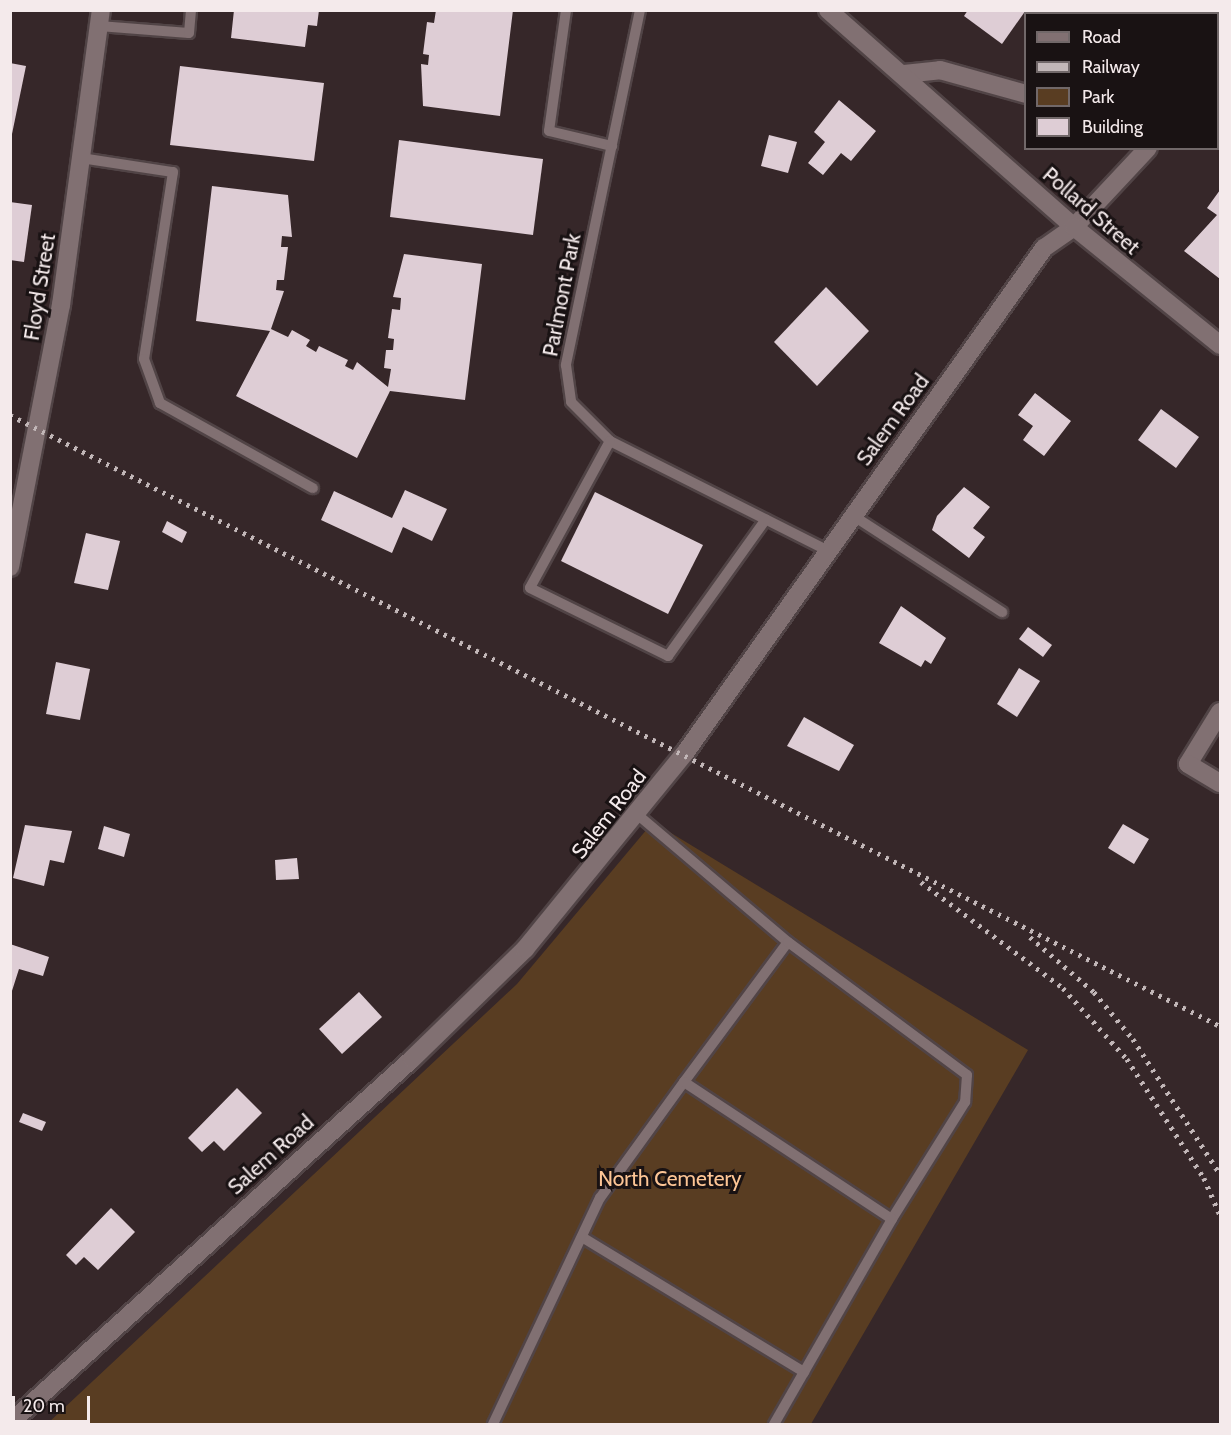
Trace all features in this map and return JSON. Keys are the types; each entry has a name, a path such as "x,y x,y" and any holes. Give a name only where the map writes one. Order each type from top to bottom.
{"street":[{"name":"Pollard Street","path":"828,10 904,74 1074,227 1221,345"},
{"name":"Floyd Street","path":"10,567 14,528 52,359 100,18"},
{"path":"904,74 940,70 1024,93"},
{"name":"Salem Road","path":"10,1423 462,1013 539,934 639,815 1044,248 1074,227 1146,150"},
{"path":"1221,712 1188,764 1221,783"}],"lane":[{"path":"100,18 189,33 191,10"},
{"path":"566,10 549,131 612,146"},
{"name":"Parlmont Park","path":"640,10 566,365 571,402 609,441 827,550"},
{"path":"81,158 174,172 144,359 160,403 314,488"},
{"path":"609,441 530,588 668,656 766,519"},
{"path":"852,515 1002,612"},
{"path":"639,815 788,942 967,1075 965,1102 892,1219 774,1425"},
{"path":"493,1425 582,1237 620,1167 788,942"},
{"path":"684,1082 892,1219"},
{"path":"582,1237 804,1372"}],"green space":[{"name":"North Cemetery","path":"653,822 1028,1050 811,1424 47,1424 517,984"}],"building":[{"path":"234,10 319,10 317,26 308,25 305,47 231,38"},
{"path":"436,10 513,10 500,116 423,106 421,64 428,65 429,55 423,54 427,22 434,23"},
{"path":"968,10 1026,10 1002,44 964,16"},
{"path":"1127,10 1176,10 1176,12 1123,12"},
{"path":"10,63 26,66 12,134 10,134"},
{"path":"180,66 324,83 314,161 170,145"},
{"path":"839,100 876,131 851,161 841,153 823,175 808,163 825,142 814,132"},
{"path":"769,135 797,142 788,173 761,166"},
{"path":"399,140 543,159 533,235 390,217"},
{"path":"212,186 288,195 292,237 282,236 281,247 288,247 284,280 277,280 276,290 284,291 271,329 288,337 292,330 310,340 306,346 316,352 319,346 348,360 345,366 353,370 357,362 388,387 391,369 384,368 386,350 393,350 394,339 388,338 392,309 400,310 401,298 393,297 404,254 482,264 465,400 390,391 357,458 236,396 270,331 196,321"},
{"path":"1220,190 1220,279 1184,251 1217,215 1207,208"},
{"path":"10,202 32,205 24,262 10,260"},
{"path":"826,287 869,331 817,386 774,342"},
{"path":"1035,393 1071,421 1044,456 1023,440 1033,426 1018,415"},
{"path":"1161,409 1199,437 1176,468 1138,440"},
{"path":"964,487 990,507 973,528 985,537 969,558 932,530 937,516"},
{"path":"405,490 447,509 432,541 403,527 392,553 321,520 334,491 392,518"},
{"path":"595,492 703,545 668,614 561,561"},
{"path":"167,521 187,532 182,543 162,532"},
{"path":"86,533 120,541 108,590 74,583"},
{"path":"901,606 946,638 931,664 925,660 921,667 879,643"},
{"path":"1028,627 1052,645 1043,657 1019,639"},
{"path":"56,662 90,669 80,720 46,714"},
{"path":"1019,668 1040,681 1017,717 997,704"},
{"path":"804,717 854,745 839,771 787,746"},
{"path":"1123,824 1149,839 1134,864 1108,848"},
{"path":"25,825 72,831 64,863 50,860 44,886 13,878"},
{"path":"104,826 130,834 124,857 98,849"},
{"path":"297,858 299,879 276,880 275,860"},
{"path":"10,944 49,957 43,976 19,969 11,994"},
{"path":"359,992 382,1017 342,1054 319,1029"},
{"path":"237,1088 262,1113 224,1151 214,1141 202,1152 188,1138"},
{"path":"23,1113 46,1122 42,1131 19,1122"},
{"path":"111,1208 135,1232 98,1270 84,1257 76,1265 66,1255"}],"railway":[{"path":"10,415 1220,1026"},
{"path":"921,882 1063,988 1127,1059 1204,1178 1220,1215"},
{"path":"1030,937 1094,992 1133,1039 1220,1174"}]}
